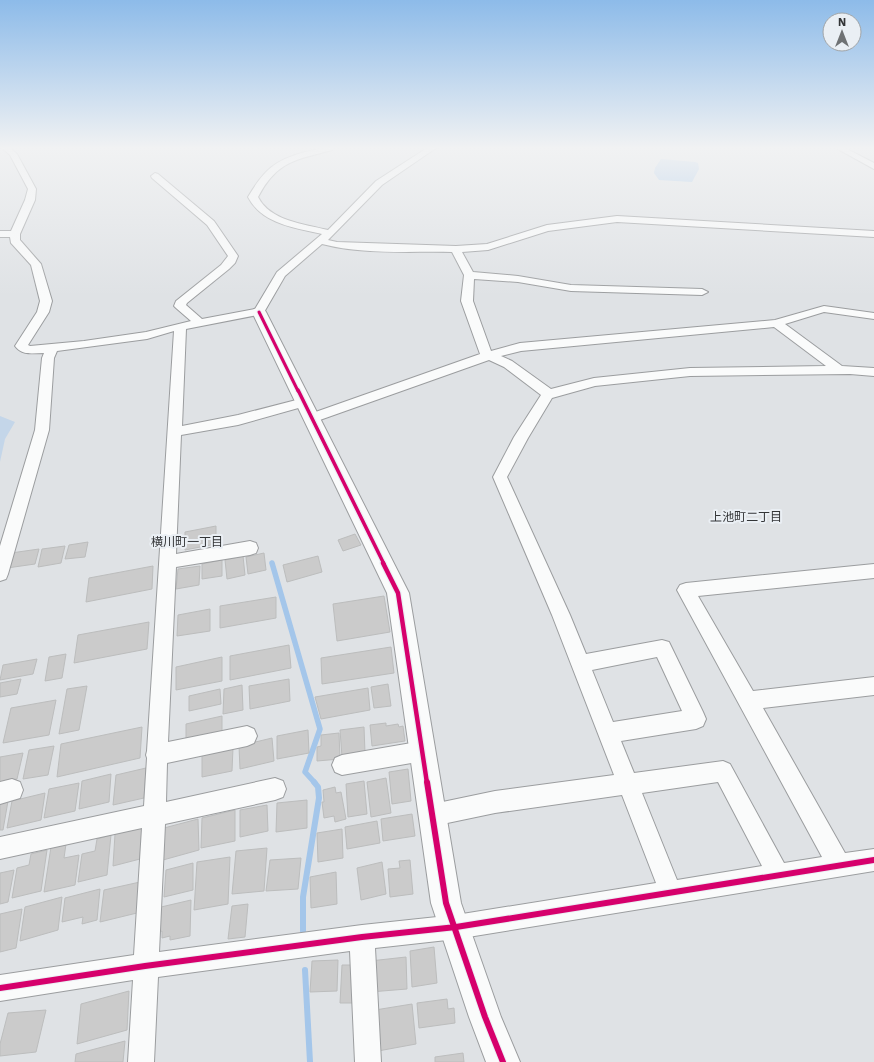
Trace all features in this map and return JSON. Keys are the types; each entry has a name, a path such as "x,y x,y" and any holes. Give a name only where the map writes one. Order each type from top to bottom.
{"street":[{"path":"30,198 15,234 15,242 31,258 39,269 46,301 43,312 21,346 28,350 52,349 102,343 259,312 281,274 321,242 365,198"},
{"path":"140,1062 174,432 188,325 196,318 180,306 182,301 225,267 231,261 233,256 211,223 181,198"},
{"path":"253,198 257,206 266,213 292,225 330,233"},
{"path":"321,242 347,246 456,249 488,247 547,228 617,219 874,234"},
{"path":"0,234 15,234"},
{"path":"456,249 469,275 467,301 485,353 508,364 548,394 557,393 594,382 690,372 870,371 874,381"},
{"path":"469,275 522,280 571,288 702,292"},
{"path":"174,432 238,420 308,410 490,355 528,346 776,323 824,309 874,316"},
{"path":"259,312 398,593 446,903 456,927 485,1016 503,1062"},
{"path":"776,323 839,370"},
{"path":"0,574 42,430 48,358 52,349"},
{"path":"548,394 500,477 561,615 671,893"},
{"path":"167,562 250,548"},
{"path":"839,865 686,590 874,572"},
{"path":"581,664 662,648 696,719 607,733"},
{"path":"748,701 874,686"},
{"path":"156,755 247,736"},
{"path":"342,765 423,751"},
{"path":"433,815 495,802 723,771 779,876"},
{"path":"0,848 275,789"},
{"path":"0,988 145,966 362,937 456,927 874,860"},
{"path":"362,937 368,1062"}],"shaded area":[{"path":"0,416 15,422 5,439 0,462"}],"building":[{"path":"216,526 216,544 185,550 185,532"},
{"path":"355,534 361,545 343,551 338,540"},
{"path":"88,542 85,557 65,559 69,545"},
{"path":"65,546 61,563 38,567 42,549"},
{"path":"39,549 35,564 7,568 11,553"},
{"path":"264,553 266,570 248,574 246,557"},
{"path":"243,556 245,575 227,579 225,560"},
{"path":"318,556 322,572 287,582 283,565"},
{"path":"222,560 222,576 202,579 202,564"},
{"path":"153,566 152,589 86,602 89,578"},
{"path":"200,566 199,585 176,589 178,569"},
{"path":"384,596 390,632 337,641 333,604"},
{"path":"276,597 276,618 220,628 220,606"},
{"path":"210,609 210,631 177,636 178,615"},
{"path":"149,622 147,649 74,663 78,635"},
{"path":"289,645 291,668 230,680 230,656"},
{"path":"391,647 394,673 322,684 321,658"},
{"path":"66,654 62,678 45,681 49,657"},
{"path":"222,657 222,681 176,690 176,667"},
{"path":"37,659 33,674 0,680 3,665"},
{"path":"21,679 17,694 0,697 0,683"},
{"path":"289,679 290,701 250,709 249,686"},
{"path":"388,684 391,706 374,708 371,687"},
{"path":"242,685 243,710 223,714 224,689"},
{"path":"87,686 79,730 59,734 67,689"},
{"path":"368,688 370,710 321,719 315,697"},
{"path":"220,689 221,704 189,711 189,696"},
{"path":"56,700 49,735 3,743 11,708"},
{"path":"222,716 222,731 186,739 186,724"},
{"path":"386,723 386,726 398,724 399,727 403,726 405,741 372,746 370,725"},
{"path":"142,727 140,758 57,777 61,744"},
{"path":"364,727 365,753 342,757 340,730"},
{"path":"308,730 309,753 277,759 277,736"},
{"path":"339,733 340,759 317,761 317,747 321,746 321,735"},
{"path":"272,738 274,761 240,769 239,746"},
{"path":"54,746 48,775 23,779 29,750"},
{"path":"233,748 232,771 202,777 202,754"},
{"path":"23,753 17,779 0,782 0,757"},
{"path":"146,768 144,798 113,805 116,775"},
{"path":"408,769 411,801 392,804 389,772"},
{"path":"111,774 109,802 79,809 82,781"},
{"path":"386,778 391,813 371,817 367,782"},
{"path":"364,781 367,814 348,817 346,784"},
{"path":"79,783 75,811 44,818 49,789"},
{"path":"335,787 336,793 341,792 346,819 335,822 334,816 324,818 322,802 324,802 323,790"},
{"path":"45,793 41,820 7,828 12,801"},
{"path":"307,800 307,828 276,832 277,803"},
{"path":"8,801 3,830 0,830 0,803"},
{"path":"267,805 268,831 240,837 240,810"},
{"path":"235,810 235,841 201,848 202,818"},
{"path":"412,814 415,836 383,841 381,819"},
{"path":"198,819 199,850 163,860 164,828"},
{"path":"377,821 380,843 347,849 345,827"},
{"path":"142,828 140,859 113,866 115,834"},
{"path":"342,829 343,858 318,862 317,833"},
{"path":"111,835 107,875 78,882 82,854 95,851 97,839"},
{"path":"66,844 64,858 79,855 75,885 44,892 51,847"},
{"path":"267,848 264,891 232,894 236,851"},
{"path":"47,850 41,891 12,898 17,868 29,865 31,854"},
{"path":"230,857 228,904 194,910 197,862"},
{"path":"301,858 298,889 266,891 270,860"},
{"path":"410,860 413,894 390,897 388,869 400,868 399,861"},
{"path":"382,862 386,894 361,900 357,868"},
{"path":"193,863 193,890 164,897 166,870"},
{"path":"14,870 8,902 0,904 0,873"},
{"path":"336,872 337,904 311,908 310,877"},
{"path":"140,882 137,913 100,922 104,890"},
{"path":"100,889 97,920 82,924 83,917 62,922 65,898"},
{"path":"62,897 58,930 20,941 25,907"},
{"path":"191,900 190,936 170,940 170,936 162,938 162,931 159,932 161,907"},
{"path":"248,904 245,937 228,939 232,906"},
{"path":"22,909 16,948 0,952 0,914"},
{"path":"434,947 437,983 412,987 410,951"},
{"path":"406,957 407,989 370,992 370,961"},
{"path":"338,960 337,991 310,992 312,961"},
{"path":"342,965 356,965 354,1003 340,1003"},
{"path":"129,991 127,1030 77,1044 81,1004"},
{"path":"447,999 448,1009 454,1008 455,1023 419,1028 417,1003"},
{"path":"412,1004 416,1044 378,1051 375,1010"},
{"path":"46,1010 36,1052 0,1056 0,1044 8,1013"},
{"path":"125,1041 123,1062 75,1062 76,1054"},
{"path":"463,1053 464,1062 435,1062 435,1057"}],"waterway":[{"path":"272,563 320,729 305,772 315,783"},
{"path":"303,931 303,897 319,798 318,787 314,782"},
{"path":"305,970 310,1062"}],"cycle path":[{"path":"259,312 398,593 446,903 485,1017 503,1062"},
{"path":"0,988 145,966 362,937 456,927 874,860"}],"district":[{"name":"上池町二丁目","path":"746,517"},
{"name":"横川町一丁目","path":"187,542"}]}
